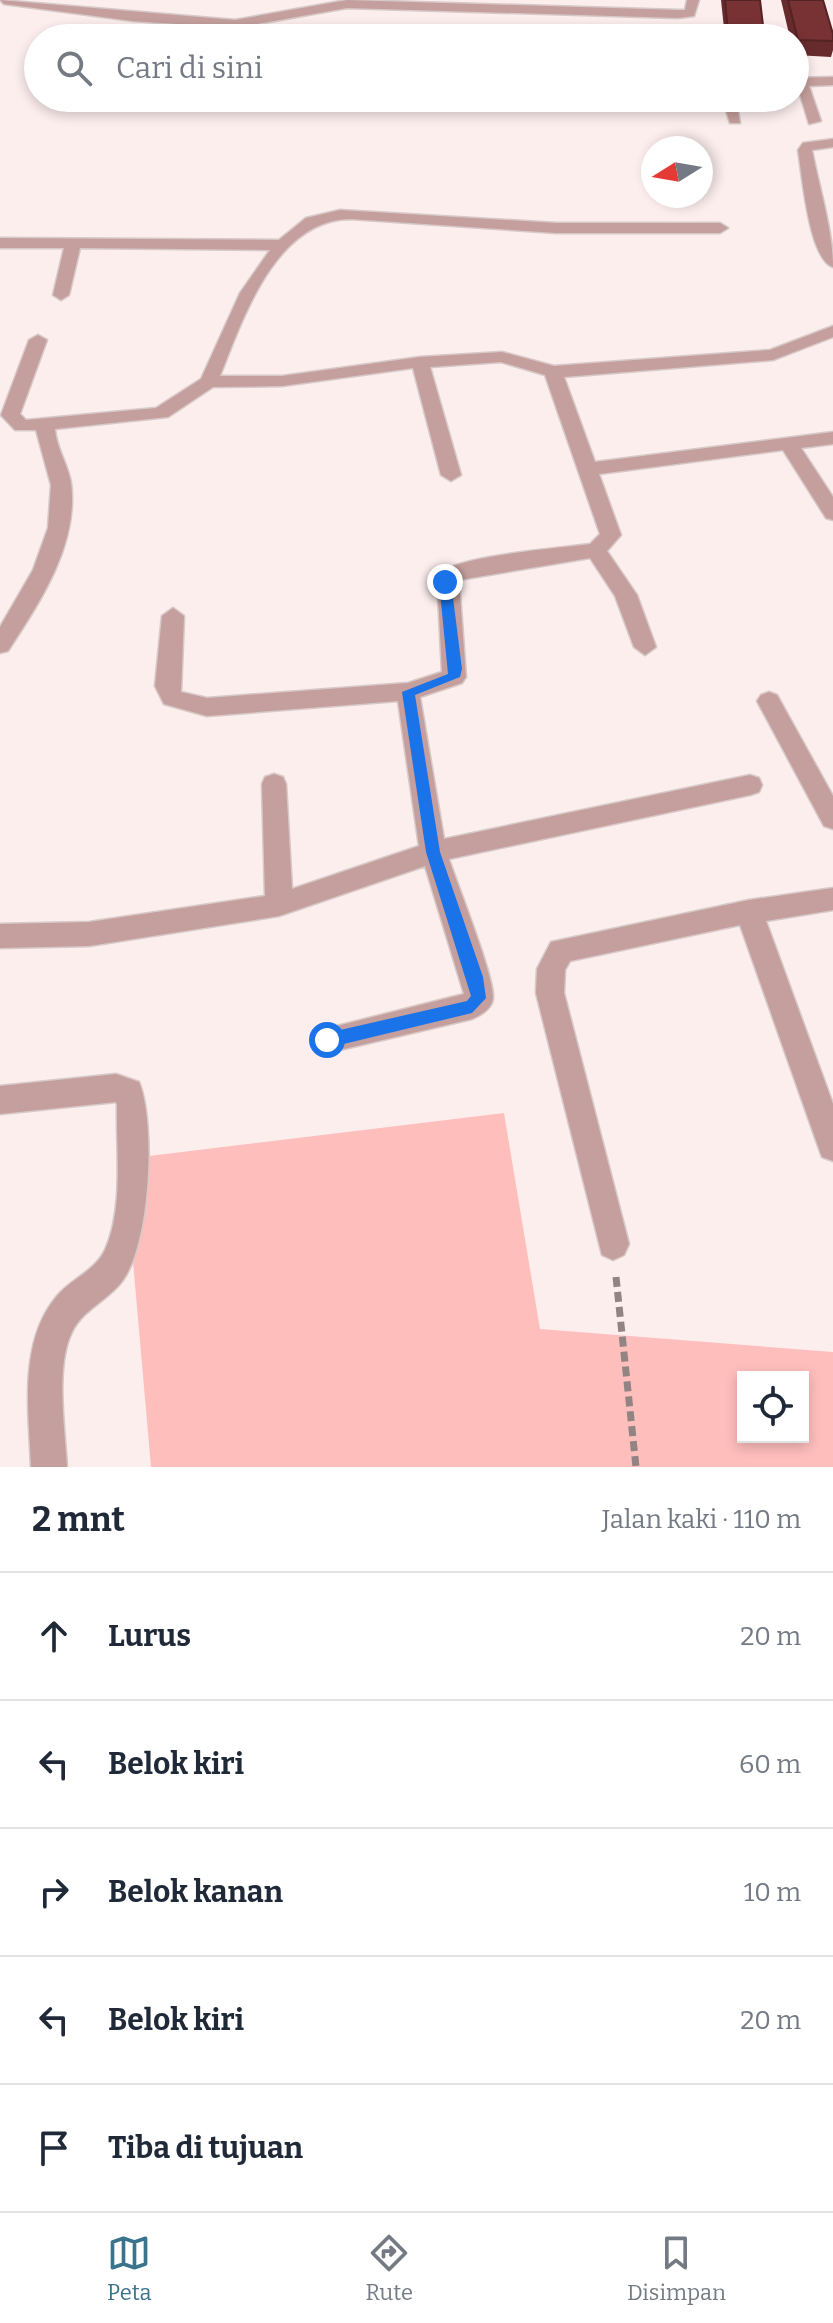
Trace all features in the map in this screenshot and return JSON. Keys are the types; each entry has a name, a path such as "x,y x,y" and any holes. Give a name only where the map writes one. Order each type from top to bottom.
{"street":[{"path":"4,0 43,2 133,17 238,18 347,2 678,14 690,13 693,0"},
{"path":"133,17 146,0"},
{"path":"372,16 468,16 476,6"},
{"path":"809,82 833,81"},
{"path":"809,109 814,121"},
{"path":"733,112 735,120"},
{"path":"833,143 816,144 805,150 819,232 833,262"},
{"path":"209,382 226,333 280,245 313,220 329,216 556,229 720,228"},
{"path":"0,243 280,245"},
{"path":"61,295 73,243"},
{"path":"38,340 10,415 22,426 161,413 209,382 282,381 420,362 502,357 553,372 773,355 833,331"},
{"path":"420,362 451,475"},
{"path":"173,616 167,686 172,698 185,704 207,707 408,692 454,677 448,576 464,570 596,550 611,535 611,527 586,469 553,372"},
{"path":"0,645 34,592 63,505 60,478 49,452 46,425"},
{"path":"586,469 833,438"},
{"path":"787,442 833,513"},
{"path":"596,550 626,595 645,647"},
{"path":"327,1040 472,1006 479,998 475,977 433,852 408,692"},
{"path":"769,701 833,819"},
{"path":"274,784 279,905"},
{"path":"0,936 89,934 279,905 433,852 750,785"},
{"path":"613,1244 550,993 551,969 561,951 582,944 749,912 833,899"},
{"path":"749,912 833,1146"},
{"path":"0,1100 116,1088 128,1092 132,1105 126,1234 118,1260 95,1288 68,1308 52,1333 47,1377 49,1467"}],"path":[{"path":"613,1244 636,1467"}],"shaded area":[{"path":"504,1113 540,1329 833,1352 833,1467 151,1467 124,1159"}],"building":[{"path":"725,0 760,0 763,24 727,24"},
{"path":"788,0 823,0 833,41 809,40 809,24 794,24"}],"route":[{"path":"327,1040 472,1006 479,998 475,977 433,852 420,785 408,692 454,677 456,669 445,582"}]}
